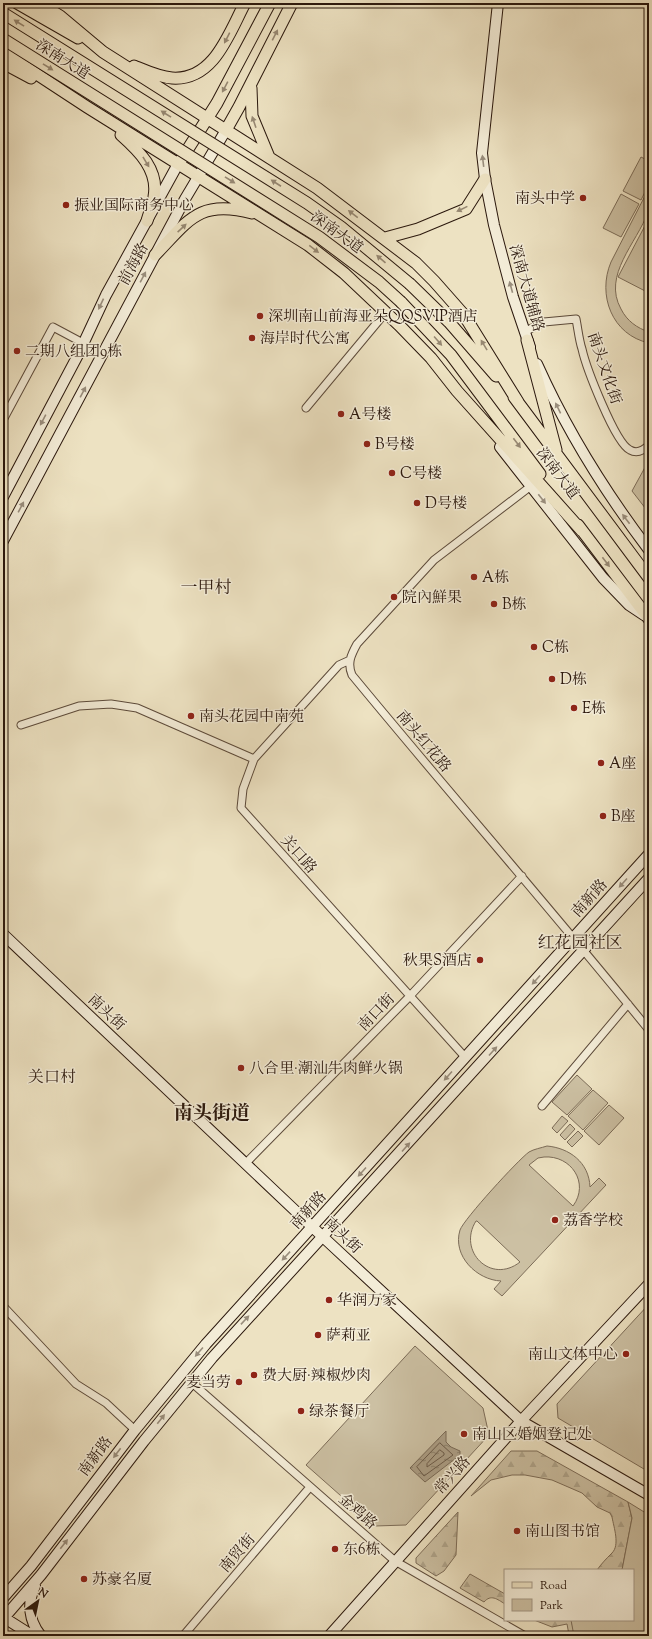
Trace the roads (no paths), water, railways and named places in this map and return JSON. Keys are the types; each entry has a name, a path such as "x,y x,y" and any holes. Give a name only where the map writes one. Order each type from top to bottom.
{"main road":[{"name":"深南大道","path":"39,3 60,16 106,54 317,188 385,238 416,263 454,303 478,336 518,402"},
{"path":"19,4 106,54 160,75 172,78 191,76 208,66 216,57 245,3"},
{"name":"前海路","path":"3,497 83,343 106,295 178,164 207,118 270,3"},
{"name":"前海路","path":"3,541 155,255 198,176 252,83 292,3"},
{"name":"深南大道辅路","path":"498,3 482,153 485,180 494,225 526,336 566,425 618,508 649,550"},
{"name":"深南大道","path":"3,13 307,203 341,227 410,284 449,322 518,402 647,575"},
{"name":"深南大道","path":"3,40 290,218 353,262 401,302 455,361 648,618"},
{"name":"深南大道","path":"3,52 87,107 308,245 344,273 386,312 431,358 457,391 582,531"},
{"path":"3,63 87,107 128,141 147,162 155,185 154,198 147,221"},
{"path":"252,83 252,116 270,157"},
{"path":"385,238 418,229 466,208 485,180"},
{"path":"155,255 191,219 213,209 233,209 253,214 281,228"},
{"path":"526,336 558,456"},
{"path":"457,391 615,592 629,605 648,618"},
{"name":"南新路","path":"3,1598 31,1566 135,1430 206,1344 649,854"},
{"name":"南新路","path":"3,1618 41,1575 148,1435 191,1382 241,1325 323,1237 649,878"},
{"name":"南头街","path":"3,934 312,1227 521,1421 649,1495"},
{"name":"常兴路","path":"329,1636 521,1421 649,1284"},
{"path":"3,1588 31,1566"},
{"path":"41,1575 34,1589 30,1607 33,1624 41,1636"},
{"path":"3,1618 33,1636"}],"street":[{"path":"306,408 386,312"},
{"name":"南头文化街","path":"526,336 544,322 576,319 582,350 592,378 620,440 634,452 640,451 649,445"},
{"path":"3,420 53,327 83,343"},
{"path":"350,660 357,644 434,560 531,486"},
{"name":"关口路","path":"350,660 339,665 254,759 243,789 241,808 465,1057"},
{"name":"南头红花路","path":"350,660 349,667 352,675 425,764 574,938 649,1030"},
{"path":"21,725 79,706 111,704 137,708 254,759"},
{"name":"南口街","path":"245,1164 409,996 522,876"},
{"path":"542,1106 628,1004"},
{"path":"3,1306 76,1384 106,1402 135,1430"},
{"name":"金鸡路","path":"191,1382 395,1561 525,1636"},
{"name":"南贸街","path":"183,1636 310,1487"}],"water":[{"path":"446,1431 446,1442 451,1447 460,1451 460,1455 425,1482 410,1468"}],"place":[{"name":"南头中学","path":"583,198"},
{"name":"振业国际商务中心","path":"66,205"},
{"name":"深圳南山前海亚朵QQSVIP酒店","path":"260,316"},
{"name":"海岸时代公寓","path":"252,338"},
{"name":"二期八组团9栋","path":"17,351"},
{"name":"A号楼","path":"341,414"},
{"name":"B号楼","path":"367,444"},
{"name":"C号楼","path":"392,473"},
{"name":"D号楼","path":"417,503"},
{"name":"A栋","path":"474,577"},
{"name":"院內鮮果","path":"394,597"},
{"name":"B栋","path":"494,604"},
{"name":"C栋","path":"534,647"},
{"name":"D栋","path":"552,679"},
{"name":"E栋","path":"574,708"},
{"name":"南头花园中南苑","path":"191,716"},
{"name":"A座","path":"601,763"},
{"name":"B座","path":"603,816"},
{"name":"秋果S酒店","path":"480,960"},
{"name":"八合里·潮汕牛肉鲜火锅","path":"241,1068"},
{"name":"荔香学校","path":"555,1220"},
{"name":"华润万家","path":"329,1300"},
{"name":"萨莉亚","path":"318,1335"},
{"name":"南山文体中心","path":"626,1354"},
{"name":"费大厨·辣椒炒肉","path":"254,1375"},
{"name":"麦当劳","path":"239,1382"},
{"name":"绿茶餐厅","path":"301,1411"},
{"name":"南山区婚姻登记处","path":"464,1434"},
{"name":"南山图书馆","path":"517,1531"},
{"name":"东6栋","path":"335,1549"},
{"name":"苏豪名厦","path":"84,1579"}],"district":[{"name":"一甲村","path":"206,587"},
{"name":"红花园社区","path":"580,942"},
{"name":"关口村","path":"52,1076"},
{"name":"南头街道","path":"212,1112"}]}
